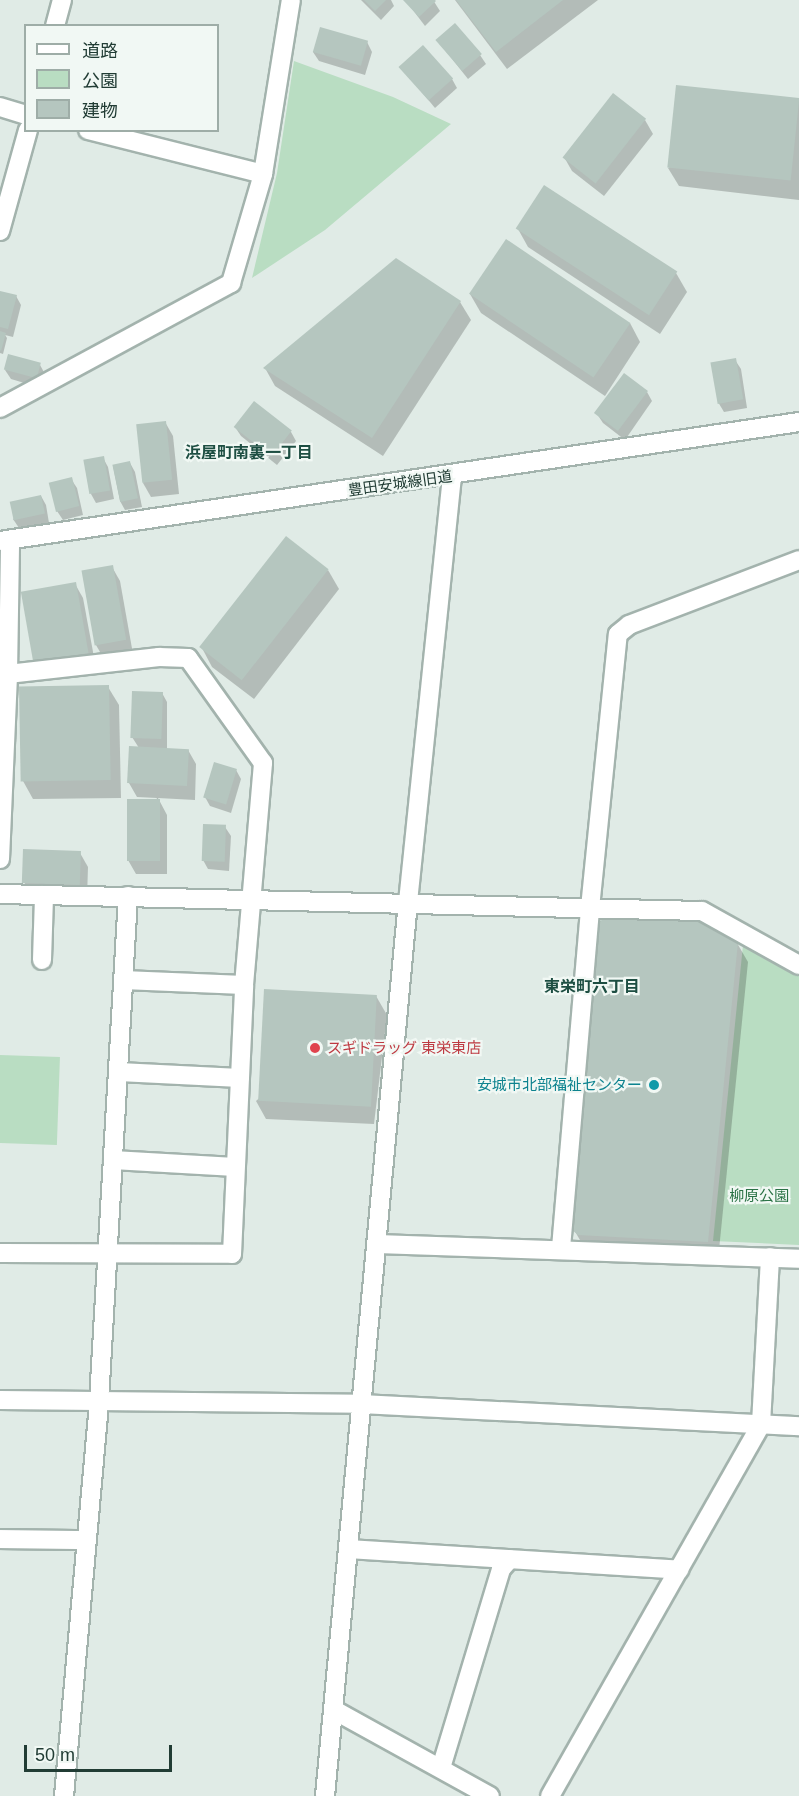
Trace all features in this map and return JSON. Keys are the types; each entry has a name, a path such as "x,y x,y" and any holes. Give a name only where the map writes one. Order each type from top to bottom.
{"street":[{"path":"56,24 62,0"},
{"path":"0,408 231,283 263,174 291,0"},
{"path":"0,107 24,114"},
{"path":"0,231 27,132"},
{"path":"96,132 263,174"},
{"name":"豊田安城線旧道","path":"5,541 799,425"},
{"path":"325,1796 408,902 452,475"},
{"path":"0,859 8,674 5,541"},
{"path":"561,1248 590,908 618,634 628,626 799,560"},
{"path":"0,1253 232,1254 234,1167 244,985 263,763 188,658 159,657 8,674"},
{"path":"0,894 408,902 702,911 799,965"},
{"path":"42,960 44,895"},
{"path":"64,1796 99,1401 128,896"},
{"path":"123,980 244,985"},
{"path":"119,1072 240,1078"},
{"path":"113,1160 234,1167"},
{"path":"377,1244 561,1248 799,1259"},
{"path":"550,1796 761,1424 770,1257"},
{"path":"0,1400 361,1404 799,1426"},
{"path":"0,1539 86,1540"},
{"path":"349,1549 679,1570"},
{"path":"441,1768 501,1569 510,1559"},
{"path":"334,1710 490,1796"}],"green space":[{"path":"294,61 393,97 451,124 325,230 252,278 277,173"},
{"name":"柳原公園","path":"743,945 799,976 799,1245 713,1241"},
{"path":"0,1055 60,1057 57,1145 0,1143"}],"building":[{"path":"364,0 386,0 375,11"},
{"path":"403,0 435,0 436,1 419,17"},
{"path":"456,0 563,0 496,52"},
{"path":"455,23 482,54 462,71 435,40"},
{"path":"320,27 368,41 361,66 313,52"},
{"path":"423,45 453,78 429,101 398,67"},
{"path":"676,85 799,98 791,181 667,168"},
{"path":"613,93 646,119 596,183 563,158"},
{"path":"544,185 677,272 649,315 516,229"},
{"path":"506,239 630,323 593,378 469,294"},
{"path":"396,258 461,301 372,438 263,368"},
{"path":"0,291 17,295 8,329 0,327"},
{"path":"0,331 6,333 1,351 0,350"},
{"path":"8,354 41,363 37,378 4,369"},
{"path":"736,358 743,399 718,404 710,363"},
{"path":"624,373 648,391 618,431 594,413"},
{"path":"254,401 292,431 272,457 234,427"},
{"path":"166,421 172,480 142,483 136,424"},
{"path":"104,456 110,490 89,494 83,460"},
{"path":"130,461 138,498 120,502 112,465"},
{"path":"72,477 79,506 56,512 49,483"},
{"path":"41,495 45,514 14,520 10,502"},
{"path":"286,536 329,569 242,680 199,647"},
{"path":"113,565 126,640 95,645 81,571"},
{"path":"76,582 89,653 33,663 21,592"},
{"path":"109,685 111,780 21,782 19,687"},
{"path":"132,691 163,692 161,739 130,738"},
{"path":"129,746 189,749 187,786 127,783"},
{"path":"214,762 237,769 226,804 203,797"},
{"path":"127,799 160,799 160,861 127,861"},
{"path":"203,824 226,825 225,862 202,861"},
{"path":"23,849 81,851 80,885 22,883"},
{"name":"安城市北部福祉センター","path":"607,917 700,919 738,942 708,1242 578,1235 571,1229 600,921"},
{"name":"スギドラッグ 東栄東店","path":"264,989 377,995 371,1107 258,1101"}],"place":[{"name":"スギドラッグ 東栄東店","path":"315,1048"},
{"name":"安城市北部福祉センター","path":"654,1085"}],"district":[{"name":"浜屋町南裏一丁目","path":"249,453"},
{"name":"東栄町六丁目","path":"592,987"}]}
